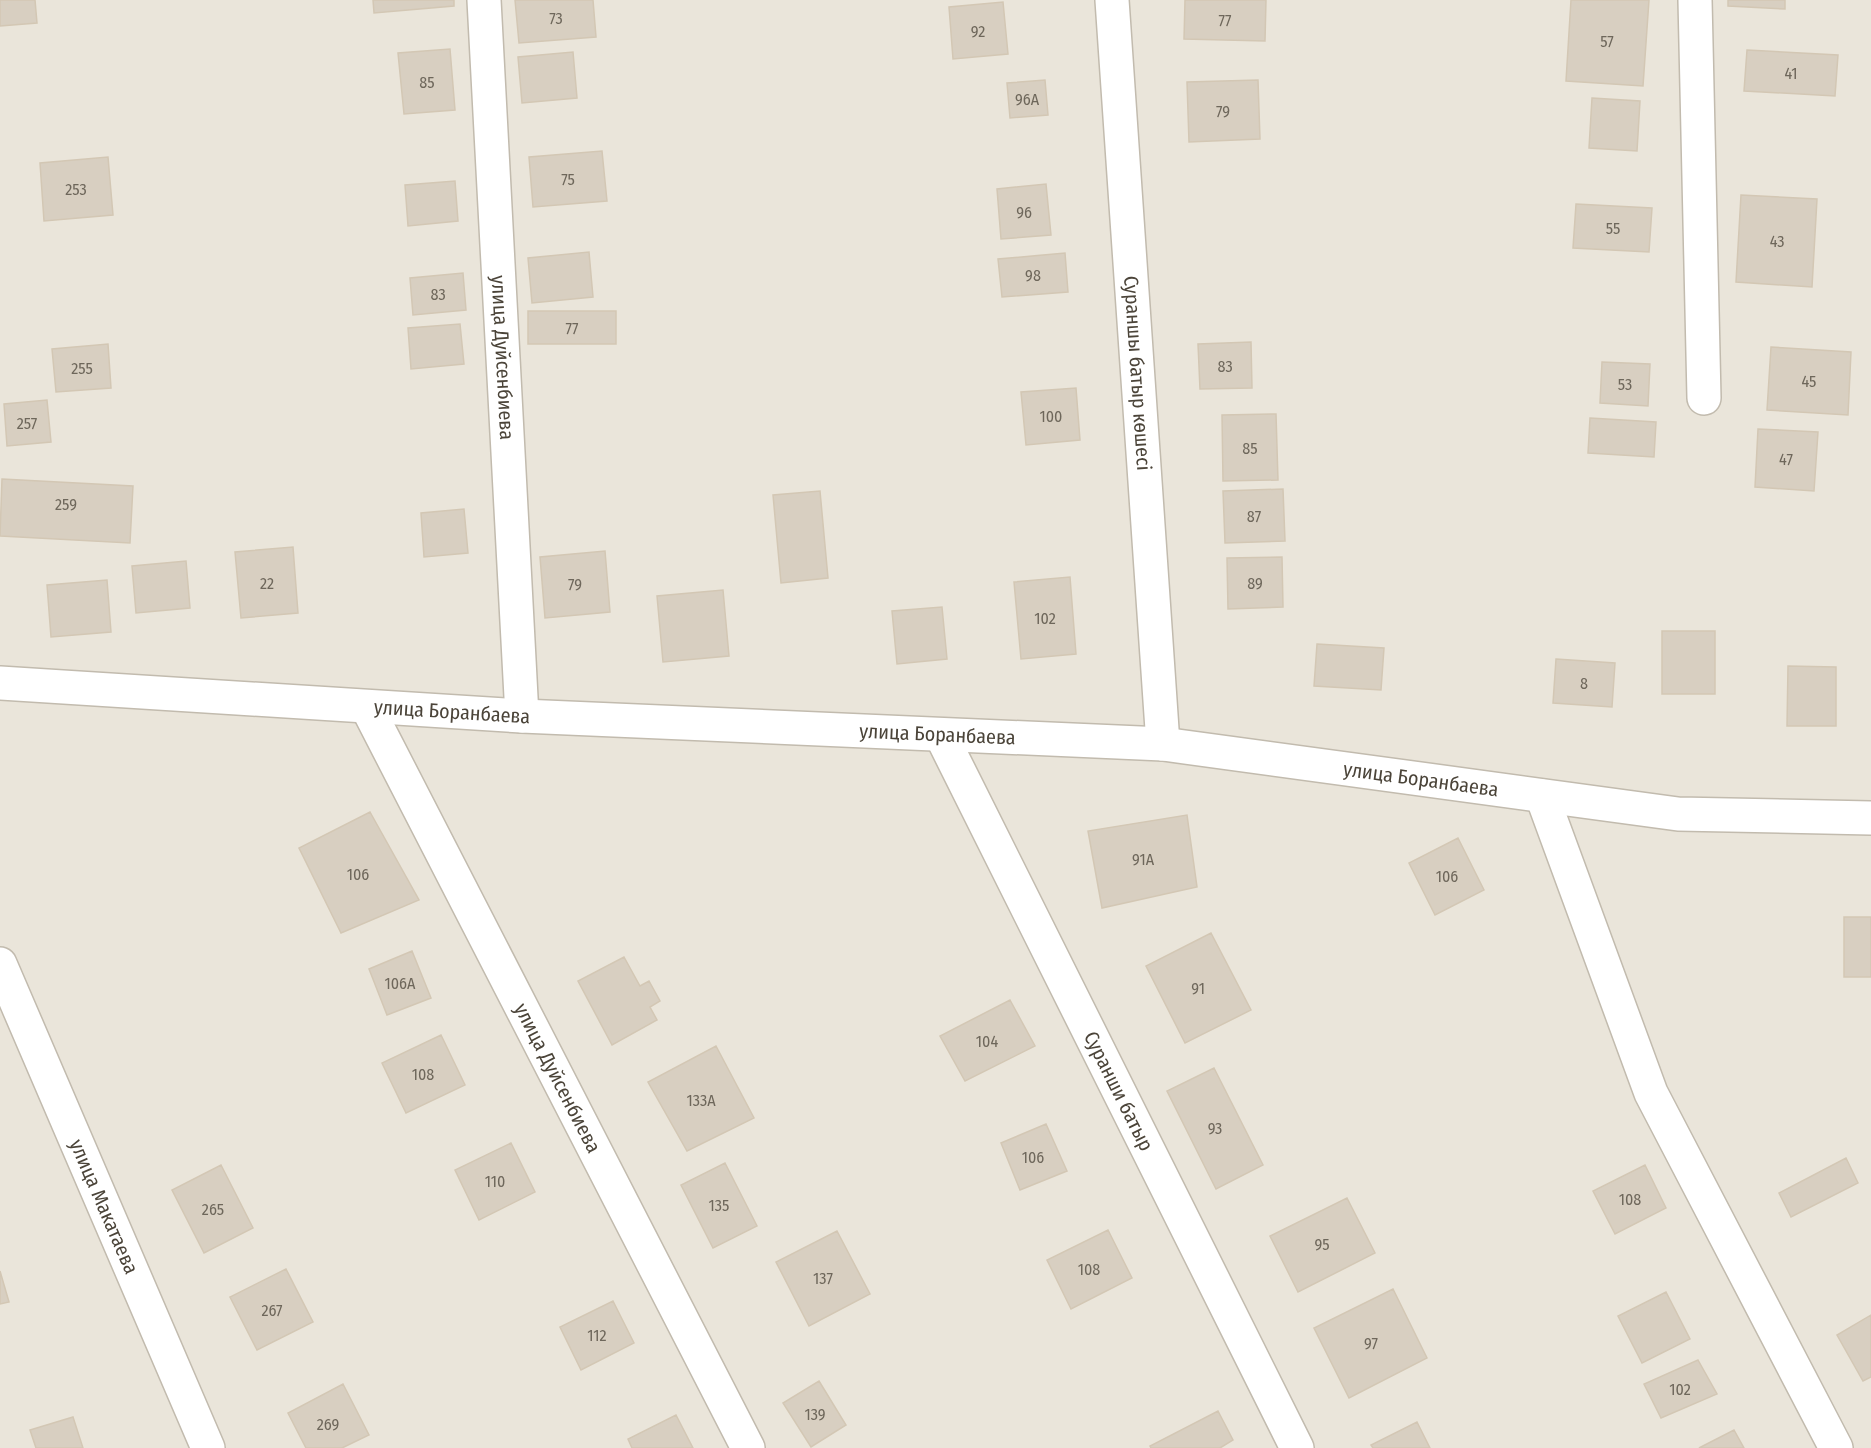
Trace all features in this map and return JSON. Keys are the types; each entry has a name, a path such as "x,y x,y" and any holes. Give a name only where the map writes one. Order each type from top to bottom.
{"street":[{"name":"улица Дуйсенбиева","path":"484,0 522,716"},
{"name":"Сураншы батыр көшесі","path":"1112,0 1163,744"},
{"path":"1695,0 1704,398"},
{"name":"улица Боранбаева","path":"0,683 522,716 1163,744 1678,814 1871,818"},
{"name":"улица Дуйсенбиева","path":"367,707 748,1448"},
{"name":"Суранши батыр","path":"941,735 1297,1448"},
{"path":"1542,796 1651,1093 1836,1448"},
{"name":"улица Макатаева","path":"0,964 208,1448"}],"shaded area":[{"path":"0,0 1871,0 1871,1448 0,1448"}],"building":[{"path":"0,0 35,0 37,23 0,26"},
{"path":"373,0 454,0 454,6 374,13"},
{"path":"515,0 593,0 596,37 519,43"},
{"path":"1185,0 1266,0 1265,41 1184,39"},
{"path":"1571,0 1649,0 1643,86 1566,81"},
{"path":"1728,0 1785,0 1785,9 1728,6"},
{"path":"1003,2 1008,54 953,59 949,7"},
{"path":"450,49 455,110 404,114 398,53"},
{"path":"1747,50 1838,55 1835,96 1744,91"},
{"path":"573,52 577,98 522,103 518,57"},
{"path":"1045,80 1048,115 1010,118 1007,83"},
{"path":"1258,80 1260,139 1189,142 1187,82"},
{"path":"1592,98 1640,101 1637,151 1589,148"},
{"path":"602,151 607,201 533,207 529,157"},
{"path":"108,157 113,215 44,221 40,163"},
{"path":"455,181 458,221 408,226 405,185"},
{"path":"1046,184 1051,235 1001,239 997,189"},
{"path":"1741,195 1817,199 1812,287 1736,282"},
{"path":"1576,204 1652,208 1649,252 1573,248"},
{"path":"589,252 593,297 532,303 528,258"},
{"path":"1065,253 1068,292 1002,297 998,259"},
{"path":"463,273 466,310 413,315 410,278"},
{"path":"528,311 616,311 616,344 528,344"},
{"path":"460,324 464,364 411,369 408,328"},
{"path":"1251,342 1252,388 1200,389 1198,344"},
{"path":"108,344 111,388 56,392 52,349"},
{"path":"1771,347 1851,352 1848,415 1767,410"},
{"path":"1602,362 1650,364 1648,406 1600,403"},
{"path":"1076,388 1080,440 1026,445 1021,392"},
{"path":"47,400 51,442 7,446 4,404"},
{"path":"1276,414 1278,480 1223,481 1222,415"},
{"path":"1590,418 1656,422 1654,457 1588,453"},
{"path":"1758,429 1818,432 1814,491 1755,487"},
{"path":"2,479 133,486 130,543 0,536"},
{"path":"1283,489 1285,541 1225,543 1223,491"},
{"path":"820,491 828,578 781,583 773,495"},
{"path":"464,509 468,553 424,557 421,513"},
{"path":"293,547 298,613 241,618 235,552"},
{"path":"605,551 610,612 545,618 540,557"},
{"path":"1282,557 1283,607 1228,609 1227,558"},
{"path":"186,561 190,608 136,613 132,566"},
{"path":"1070,577 1076,654 1021,659 1014,582"},
{"path":"107,580 111,632 51,637 47,585"},
{"path":"723,590 729,656 663,662 657,596"},
{"path":"942,607 947,659 897,664 892,611"},
{"path":"1662,631 1715,631 1715,694 1662,694"},
{"path":"1317,644 1384,648 1381,690 1314,686"},
{"path":"1556,659 1615,663 1612,707 1553,703"},
{"path":"1788,666 1836,667 1836,726 1787,726"},
{"path":"370,812 419,900 341,933 299,848"},
{"path":"1187,815 1197,887 1102,908 1088,831"},
{"path":"1458,838 1484,890 1435,915 1409,863"},
{"path":"1844,917 1871,917 1871,977 1844,977"},
{"path":"1211,933 1251,1010 1185,1043 1146,966"},
{"path":"412,951 431,998 387,1015 369,969"},
{"path":"624,957 640,986 649,981 660,1001 650,1007 657,1020 612,1045 578,981"},
{"path":"1010,1000 1035,1046 965,1081 940,1036"},
{"path":"441,1035 465,1085 406,1113 382,1063"},
{"path":"716,1046 754,1118 687,1151 648,1082"},
{"path":"1214,1068 1263,1165 1216,1189 1167,1091"},
{"path":"1046,1124 1067,1171 1020,1190 1001,1143"},
{"path":"511,1143 535,1192 479,1220 455,1170"},
{"path":"1846,1158 1858,1183 1791,1217 1779,1193"},
{"path":"725,1163 757,1226 713,1248 681,1185"},
{"path":"221,1165 253,1228 204,1253 172,1190"},
{"path":"1645,1165 1666,1208 1615,1234 1593,1191"},
{"path":"1347,1198 1375,1253 1298,1292 1270,1236"},
{"path":"1108,1230 1132,1278 1071,1309 1047,1260"},
{"path":"837,1231 870,1294 809,1326 776,1262"},
{"path":"286,1269 313,1322 257,1350 230,1297"},
{"path":"0,1271 9,1302 0,1304"},
{"path":"1393,1289 1427,1358 1349,1398 1314,1328"},
{"path":"1666,1292 1690,1339 1642,1363 1618,1316"},
{"path":"613,1301 634,1343 581,1370 560,1327"},
{"path":"1871,1315 1871,1377 1863,1381 1837,1335"},
{"path":"1698,1360 1717,1394 1661,1418 1644,1384"},
{"path":"819,1381 846,1425 811,1447 783,1403"},
{"path":"343,1384 369,1435 342,1448 306,1448 288,1413"},
{"path":"1218,1411 1233,1440 1220,1448 1151,1448 1150,1446"},
{"path":"676,1415 693,1448 632,1448 628,1439"},
{"path":"73,1417 83,1448 36,1448 30,1430"},
{"path":"1417,1422 1430,1448 1373,1448 1371,1445"},
{"path":"1734,1430 1744,1448 1699,1448"}]}
